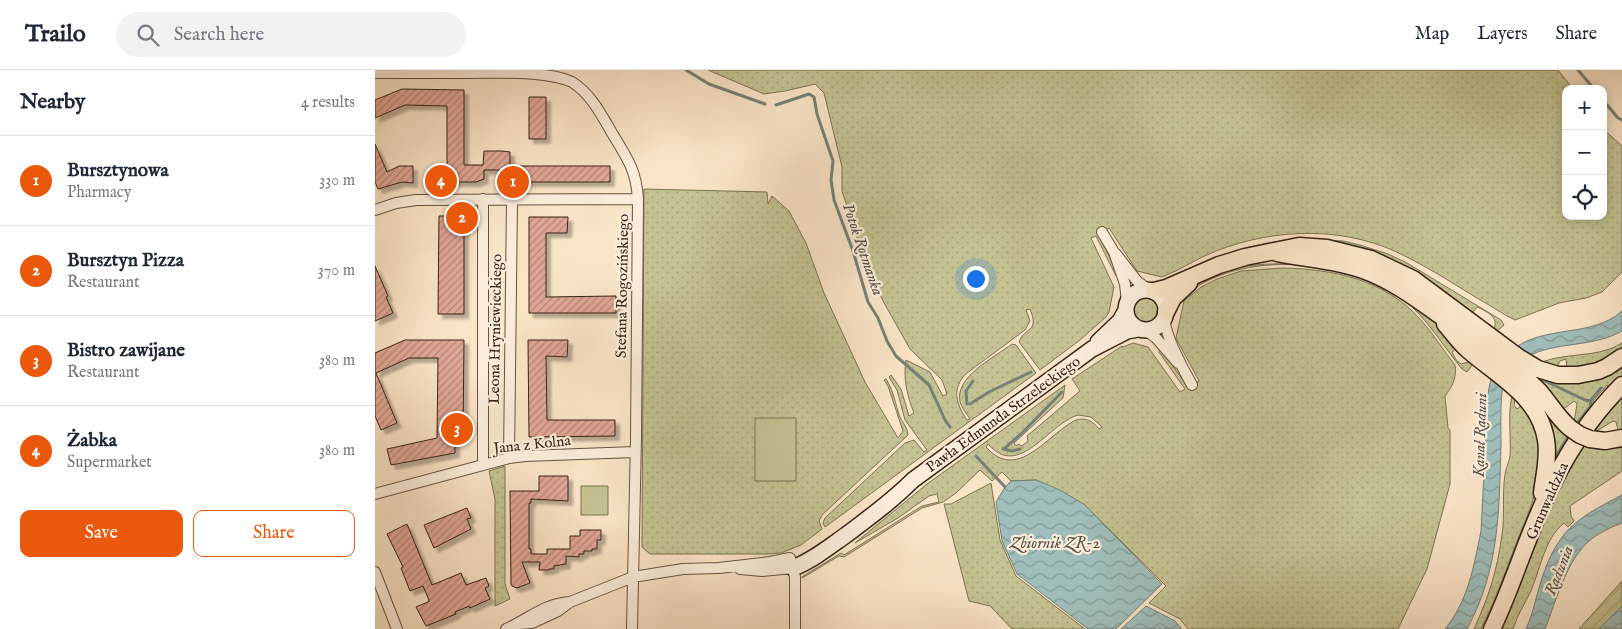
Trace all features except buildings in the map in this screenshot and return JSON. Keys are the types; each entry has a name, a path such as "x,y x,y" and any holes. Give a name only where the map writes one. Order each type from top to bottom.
{"main road":[{"path":"1196,276 1173,298 1159,326 1154,329 1141,329 1129,322 1126,307 1134,293 1143,290 1162,290 1182,280 1235,260 1299,246 1327,248 1356,254 1385,264 1427,288 1493,354 1529,381 1534,408 1546,440 1547,451 1540,510"},
{"path":"1273,252 1298,258 1330,261 1362,269 1398,286 1465,332 1529,381 1570,428 1580,435 1590,439 1605,441 1622,438"},
{"path":"1151,290 1162,298 1165,315"},
{"name":"Pawła Edmunda Strzeleckiego","path":"1093,349 1105,334 1120,321 1126,307"},
{"name":"Pawła Edmunda Strzeleckiego","path":"792,563 884,495 913,480 1093,349 1124,332 1141,329"},
{"path":"1529,381 1558,375 1578,375 1607,367 1622,357"},
{"name":"Grunwaldzka","path":"1492,629 1554,479 1593,417 1622,385"}],"street":[{"path":"375,73 536,73 564,78 579,87 599,111 632,167 637,183 638,199"},
{"name":"Leona Hryniewieckiego","path":"483,199 483,464"},
{"name":"Stefana Rogozińskiego","path":"375,210 396,203 416,200 638,199 632,629"},
{"name":"Leona Hryniewieckiego","path":"509,458 512,200"},
{"path":"1102,232 1114,252 1137,281 1151,290"},
{"path":"1114,252 1127,289 1126,307"},
{"path":"1165,315 1165,327 1181,366 1192,385"},
{"path":"1141,329 1155,338 1181,366"},
{"name":"Jana z Kolna","path":"375,494 509,458 635,452"},
{"name":"Pawła Edmunda Strzeleckiego","path":"506,629 519,624 530,615 556,603 569,602 633,577 683,569 719,568 771,562 792,563"},
{"path":"792,563 795,580 795,629"},
{"path":"375,572 397,629"}],"shaded area":[{"path":"708,70 1558,70 1570,85 1562,85 1562,220 1607,220 1607,133 1622,146 1622,272 1602,292 1586,298 1559,303 1515,320 1417,262 1384,247 1361,240 1313,233 1264,237 1216,251 1162,277 1137,271 1109,228 1098,234 1120,278 1116,276 1096,236 1091,238 1114,287 1109,312 1106,317 1080,340 1040,370 1019,342 1021,337 1030,329 1033,322 1030,309 1026,310 1030,321 1025,330 967,373 962,379 957,390 960,408 967,420 970,419 960,402 963,384 977,368 1012,344 1016,345 1036,373 825,527 823,523 825,518 905,443 914,440 924,452 927,450 905,420 897,390 889,377 891,375 901,389 909,416 914,413 906,387 906,360 930,372 943,396 947,394 942,380 910,349 883,301 864,258 842,191 842,167 824,93 815,84 764,94"},
{"path":"644,189 767,192 768,204 772,196 789,211 806,243 824,293 865,382 898,438 903,431 888,386 884,380 886,379 891,388 908,435 822,515 819,521 822,529 801,545 781,553 768,554 650,554 642,547"},
{"path":"1301,239 1343,241 1388,254 1407,263 1501,320 1504,325 1497,331 1467,372 1462,369 1420,315 1403,299 1380,285 1354,275 1325,268 1295,265 1264,265 1236,270 1209,280 1187,294 1183,293 1214,274 1247,266 1272,264 1293,264 1333,268 1372,279 1407,298 1433,319 1458,347 1452,352 1456,360 1461,364 1469,362 1477,352 1461,336 1479,349 1485,343 1418,292 1387,273 1367,264 1339,257 1299,251 1322,251 1359,259 1380,267 1417,287 1487,339 1492,333 1495,324 1492,316 1488,313 1477,307 1470,316 1429,284 1402,267 1373,254 1344,246 1316,242 1287,243 1259,247 1230,255 1175,281 1175,277 1190,269 1236,251 1268,243"},
{"path":"1283,268 1321,271 1340,274 1375,286 1406,306 1420,319 1455,365 1453,382 1445,396 1448,428 1450,430 1450,484 1427,569 1398,629 1188,629 1180,619 1149,603 1166,586 1085,505 1036,480 1011,481 1002,472 992,481 980,470 956,493 943,502 922,508 844,557 839,556 802,578 841,553 844,555 922,506 939,502 937,494 929,496 898,518 855,543 927,484 1065,385 1063,398 1014,443 1016,446 1018,444 1022,446 1028,441 1027,436 1080,391 1072,379 1122,346 1133,343 1148,347 1180,392 1185,389 1159,352 1160,348 1188,387 1199,381 1176,338 1184,301 1201,287 1241,271","holes":["1078,415 1091,417 1102,427 1099,429 1086,419 1076,420 1021,458 1009,460 998,457 986,447 988,444 1000,453 1011,456 1022,453 1067,420"]},
{"path":"1146,297 1155,301 1159,310 1155,319 1146,323 1137,319 1133,310 1137,301"},
{"path":"1622,343 1622,351 1596,366 1567,370 1566,359 1560,361 1557,367 1544,364 1535,372 1557,379 1579,380 1601,374 1622,363 1622,378 1608,392 1603,393 1607,385 1593,401 1594,408 1573,436 1549,476 1549,440 1543,418 1523,388 1515,399 1514,405 1517,409 1524,403 1534,419 1538,431 1541,449 1540,474 1530,509 1495,597 1481,629 1474,629 1492,583 1498,560 1503,527 1505,472 1510,456 1511,399 1515,388 1528,370 1550,359 1599,352","holes":["1531,378 1545,391 1561,411 1574,401 1577,404 1574,422 1566,434 1526,384"]},
{"path":"1622,392 1622,433 1619,433 1616,422 1613,421 1595,432 1608,448 1622,446 1622,471 1570,506 1571,516 1574,521 1568,527 1564,523 1547,546 1534,584 1513,629 1498,629 1571,458"},
{"path":"755,418 796,418 796,481 755,481"},
{"path":"505,466 505,584 510,599 495,606 495,499 489,471"},
{"path":"991,483 1000,540 1016,576 1085,629 1012,629 990,606 969,601 944,504 951,504"},
{"path":"581,486 608,486 608,515 581,515"},
{"path":"1622,581 1622,629 1579,629"}],"water":[{"path":"1622,311 1622,331 1599,340 1538,352 1527,357 1504,383 1501,407 1498,515 1492,561 1478,606 1467,629 1445,629 1465,595 1473,570 1481,531 1488,394 1495,371 1503,359 1516,347 1530,340 1594,326 1609,320"},
{"name":"Zbiornik ZR-2","path":"1036,480 1060,490 1085,505 1162,584 1116,629 1088,629 1017,574 1002,541 996,502 1011,481"},
{"name":"Radunia","path":"1622,495 1622,523 1597,535 1578,553 1565,577 1545,629 1526,629 1547,563 1562,537 1592,511"},
{"path":"1146,606 1175,621 1182,629 1121,629"},
{"path":"1622,606 1622,629 1599,629"}],"waterway":[{"name":"Potok Rotmanka","path":"686,70 709,84 765,104"},
{"path":"1578,70 1591,85"},
{"name":"Potok Rotmanka","path":"776,105 809,94 814,97 817,114 833,161 831,180 834,200 853,251 868,302 878,318 887,341 896,356 929,385 950,427"},
{"path":"1607,105 1622,120"},
{"path":"970,404 989,392 1031,372"},
{"path":"1539,378 1585,400 1591,401"},
{"path":"967,404 966,391 973,381"},
{"path":"1575,426 1590,407 1591,400 1601,388"},
{"path":"1005,448 1062,392"},
{"path":"1555,458 1569,435"},
{"path":"1003,449 1012,451 1020,449"},
{"name":"Potok Rotmanka","path":"976,456 1005,487"}],"place":[{"name":"Żabka","path":"441,181"},
{"name":"Bursztynowa","path":"513,182"},
{"name":"Bursztyn Pizza","path":"462,218"},
{"name":"Bistro zawijane","path":"457,429"}],"water label":[{"name":"Kanał Raduni","path":"1479,435"}]}
